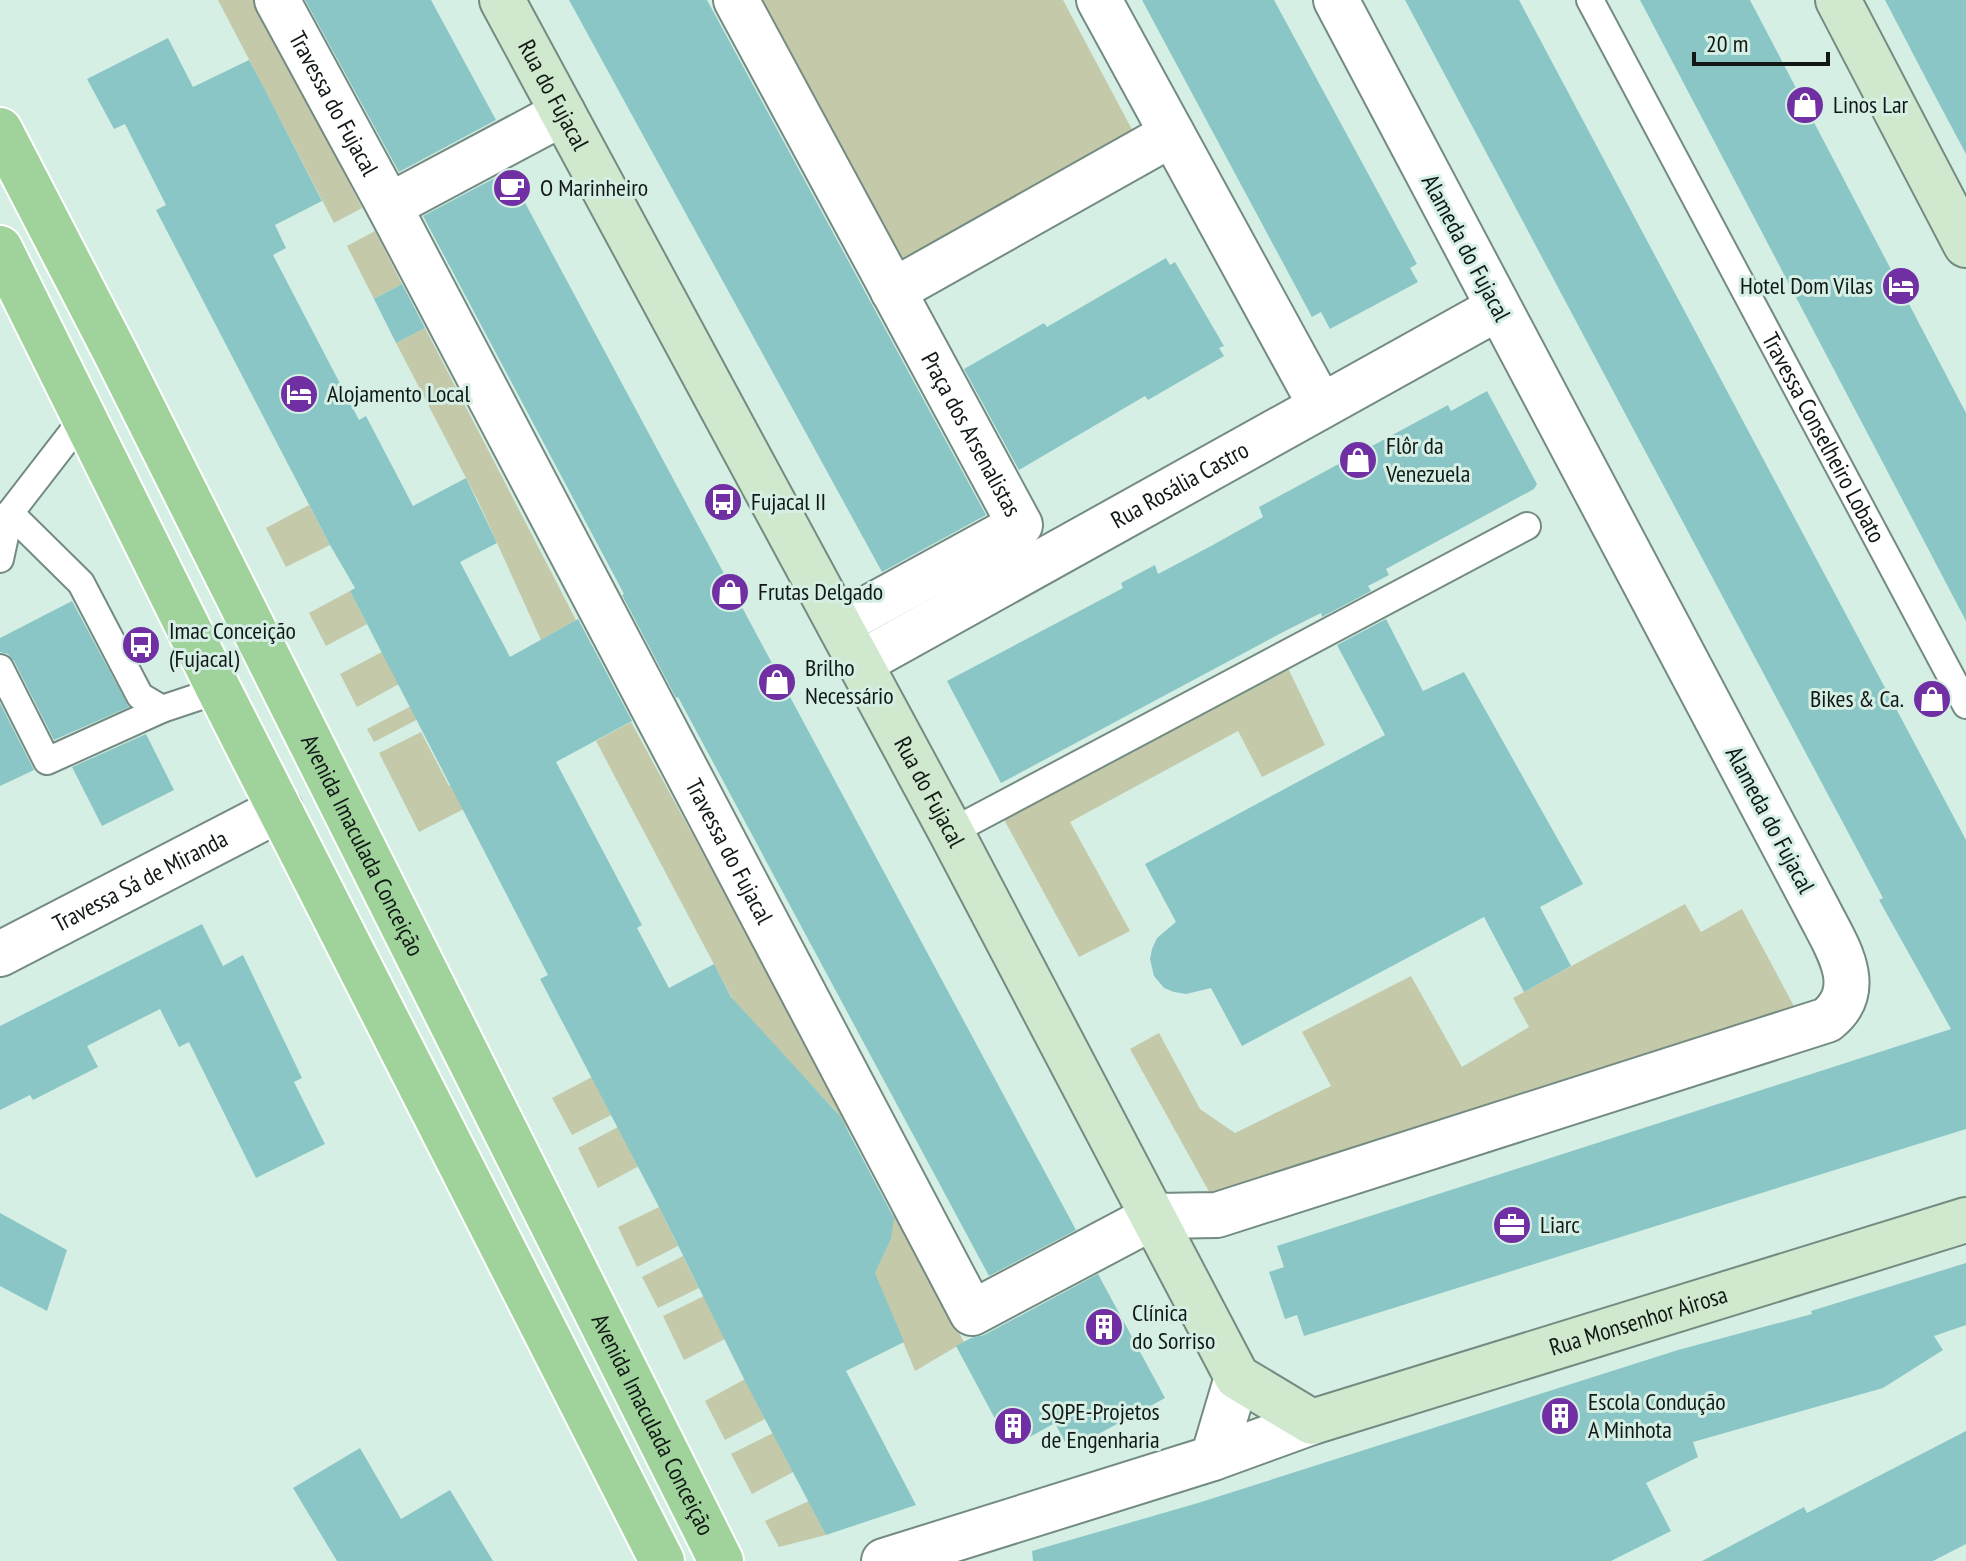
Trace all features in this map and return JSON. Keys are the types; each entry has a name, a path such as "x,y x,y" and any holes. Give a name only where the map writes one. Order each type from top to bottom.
{"main road":[{"name":"Rua do Fujacal","path":"502,0 951,832 1237,1377"},
{"path":"1838,0 1966,245"},
{"name":"Avenida Imaculada Conceição","path":"0,130 123,368 721,1561"},
{"path":"0,248 219,690 662,1561"},
{"name":"Rua Monsenhor Airosa","path":"1312,1422 1966,1220"},
{"path":"1237,1377 1312,1422"}],"street":[{"name":"Travessa do Fujacal","path":"277,0 389,206 972,1313 1155,1216"},
{"name":"Praça dos Arsenalistas","path":"736,0 1020,525 839,624"},
{"path":"1099,0 1321,406"},
{"name":"Alameda do Fujacal","path":"1155,1216 1217,1215 1827,1020 1842,1006 1849,978 1825,924 1336,0"},
{"path":"389,206 563,113"},
{"path":"893,291 1172,134"},
{"name":"Rua Rosália Castro","path":"860,663 1498,308"},
{"name":"Travessa Sá de Miranda","path":"0,954 280,809"},
{"path":"1213,1458 1237,1377"},
{"path":"884,1561 1213,1458 1312,1422"},
{"path":"927,1561 977,1532"}],"lane":[{"name":"Travessa Conselheiro Lobato","path":"1590,0 1966,705"},
{"path":"0,559 10,513 85,416"},
{"path":"10,513 81,583 140,696 162,709"},
{"path":"951,832 1527,526"},
{"path":"0,668 47,761 162,709 219,690"}],"green space":[{"path":"218,0 254,0 362,208 334,223"},
{"path":"763,0 1063,0 1136,137 904,263"},
{"path":"375,231 402,284 374,299 347,246"},
{"path":"425,328 576,620 541,640 478,501 396,343"},
{"path":"309,505 330,545 286,567 266,528"},
{"path":"350,591 367,624 326,646 309,613"},
{"path":"382,652 399,684 357,707 340,674"},
{"path":"1286,664 1325,745 1262,777 1238,731 1070,822 1130,931 1079,957 1001,814"},
{"path":"469,676 476,689 374,742 367,729"},
{"path":"631,722 883,1183 835,1110 737,1007 726,987 596,741"},
{"path":"421,732 449,786 528,746 540,770 419,832 379,753"},
{"path":"1685,904 1701,932 1742,909 1796,1010 1212,1197 1130,1049 1159,1033 1200,1109 1235,1133 1331,1086 1302,1032 1411,976 1462,1067 1529,1027 1513,998"},
{"path":"592,1077 611,1115 572,1135 552,1098"},
{"path":"618,1127 639,1166 598,1188 578,1148"},
{"path":"659,1207 678,1246 637,1267 618,1227"},
{"path":"894,1210 964,1342 915,1371 881,1288 871,1281 891,1239"},
{"path":"683,1256 699,1288 658,1308 642,1277"},
{"path":"704,1296 725,1339 684,1360 663,1316"},
{"path":"745,1379 765,1419 725,1440 705,1401"},
{"path":"773,1433 793,1472 752,1494 731,1454"},
{"path":"809,1501 826,1535 779,1547 765,1521"}],"building":[{"path":"305,0 431,0 496,120 399,172"},
{"path":"569,0 707,0 986,515 882,572"},
{"path":"1142,0 1274,0 1417,264 1410,268 1418,282 1330,329 1321,312 1312,317"},
{"path":"1405,0 1519,0 1966,840 1966,1129 1304,1336 1297,1315 1285,1319 1269,1272 1284,1267 1277,1246 1951,1029 1879,900 1883,898"},
{"path":"1640,0 1750,0 1966,413 1966,621"},
{"path":"1885,0 1966,0 1966,154 1934,94"},
{"path":"168,38 193,87 249,60 322,201 275,225 286,248 273,255 359,420 366,416 413,506 466,478 497,543 460,562 510,657 578,619 632,721 556,762 642,925 637,928 669,988 714,964 731,997 840,1116 894,1218 891,1239 875,1273 904,1342 846,1371 916,1505 826,1535 540,979 548,975 350,591 355,588 156,210 166,205 125,124 114,129 87,79"},
{"path":"508,171 1076,1230 989,1276 676,698 423,216"},
{"path":"1166,258 1170,265 1175,262 1224,346 1219,348 1224,356 1148,400 1145,396 1019,470 964,369 1044,323 1047,327"},
{"path":"402,284 425,328 396,343 374,299"},
{"path":"1487,391 1537,484 1534,489 1386,569 1389,575 1368,586 1371,591 1322,617 1321,613 1287,630 1001,783 947,681 1123,588 1121,583 1155,565 1158,574 1211,546 1263,517 1259,507 1448,405 1451,411"},
{"path":"72,601 129,707 54,740 14,661 8,654 0,652 0,638"},
{"path":"1386,619 1423,691 1464,672 1583,884 1540,907 1571,966 1524,992 1484,917 1242,1046 1211,988 1186,994 1174,992 1164,988 1154,976 1150,959 1152,949 1157,938 1176,922 1145,864 1385,735 1337,645"},
{"path":"0,703 34,770 0,786"},
{"path":"146,734 174,790 102,826 72,767"},
{"path":"202,924 223,966 243,955 302,1078 294,1082 325,1144 256,1178 189,1042 179,1047 160,1009 87,1046 98,1067 33,1100 30,1095 0,1110 0,1026"},
{"path":"0,1213 67,1250 47,1311 0,1286"},
{"path":"1966,1263 1966,1325 1934,1336 1943,1350 1883,1388 1693,1442 1698,1457 1646,1483 1671,1531 1611,1561 1033,1561 1032,1551 1198,1503 1678,1350 1812,1314 1811,1311"},
{"path":"1098,1274 1165,1398 1069,1450 1055,1423 1019,1443 1016,1437 1007,1441 956,1346 984,1335"},
{"path":"1966,1431 1966,1544 1933,1561 1702,1561 1804,1507 1807,1513"},
{"path":"360,1448 401,1519 450,1490 493,1561 337,1561 293,1488"}],"place":[{"name":"Linos Lar","path":"1805,105"},
{"name":"O Marinheiro","path":"512,188"},
{"name":"Hotel Dom Vilas","path":"1901,286"},
{"name":"Alojamento Local","path":"299,394"},
{"name":"Flôr da Venezuela","path":"1358,460"},
{"name":"Fujacal II","path":"723,502"},
{"name":"Frutas Delgado","path":"730,592"},
{"name":"Imac Conceição (Fujacal)","path":"141,645"},
{"name":"Brilho Necessário","path":"777,682"},
{"name":"Bikes & Ca.","path":"1932,699"},
{"name":"Liarc","path":"1512,1225"},
{"name":"Clínica do Sorriso","path":"1104,1327"},
{"name":"Escola Condução A Minhota","path":"1560,1416"},
{"name":"SQPE-Projetos de Engenharia","path":"1013,1426"}]}
